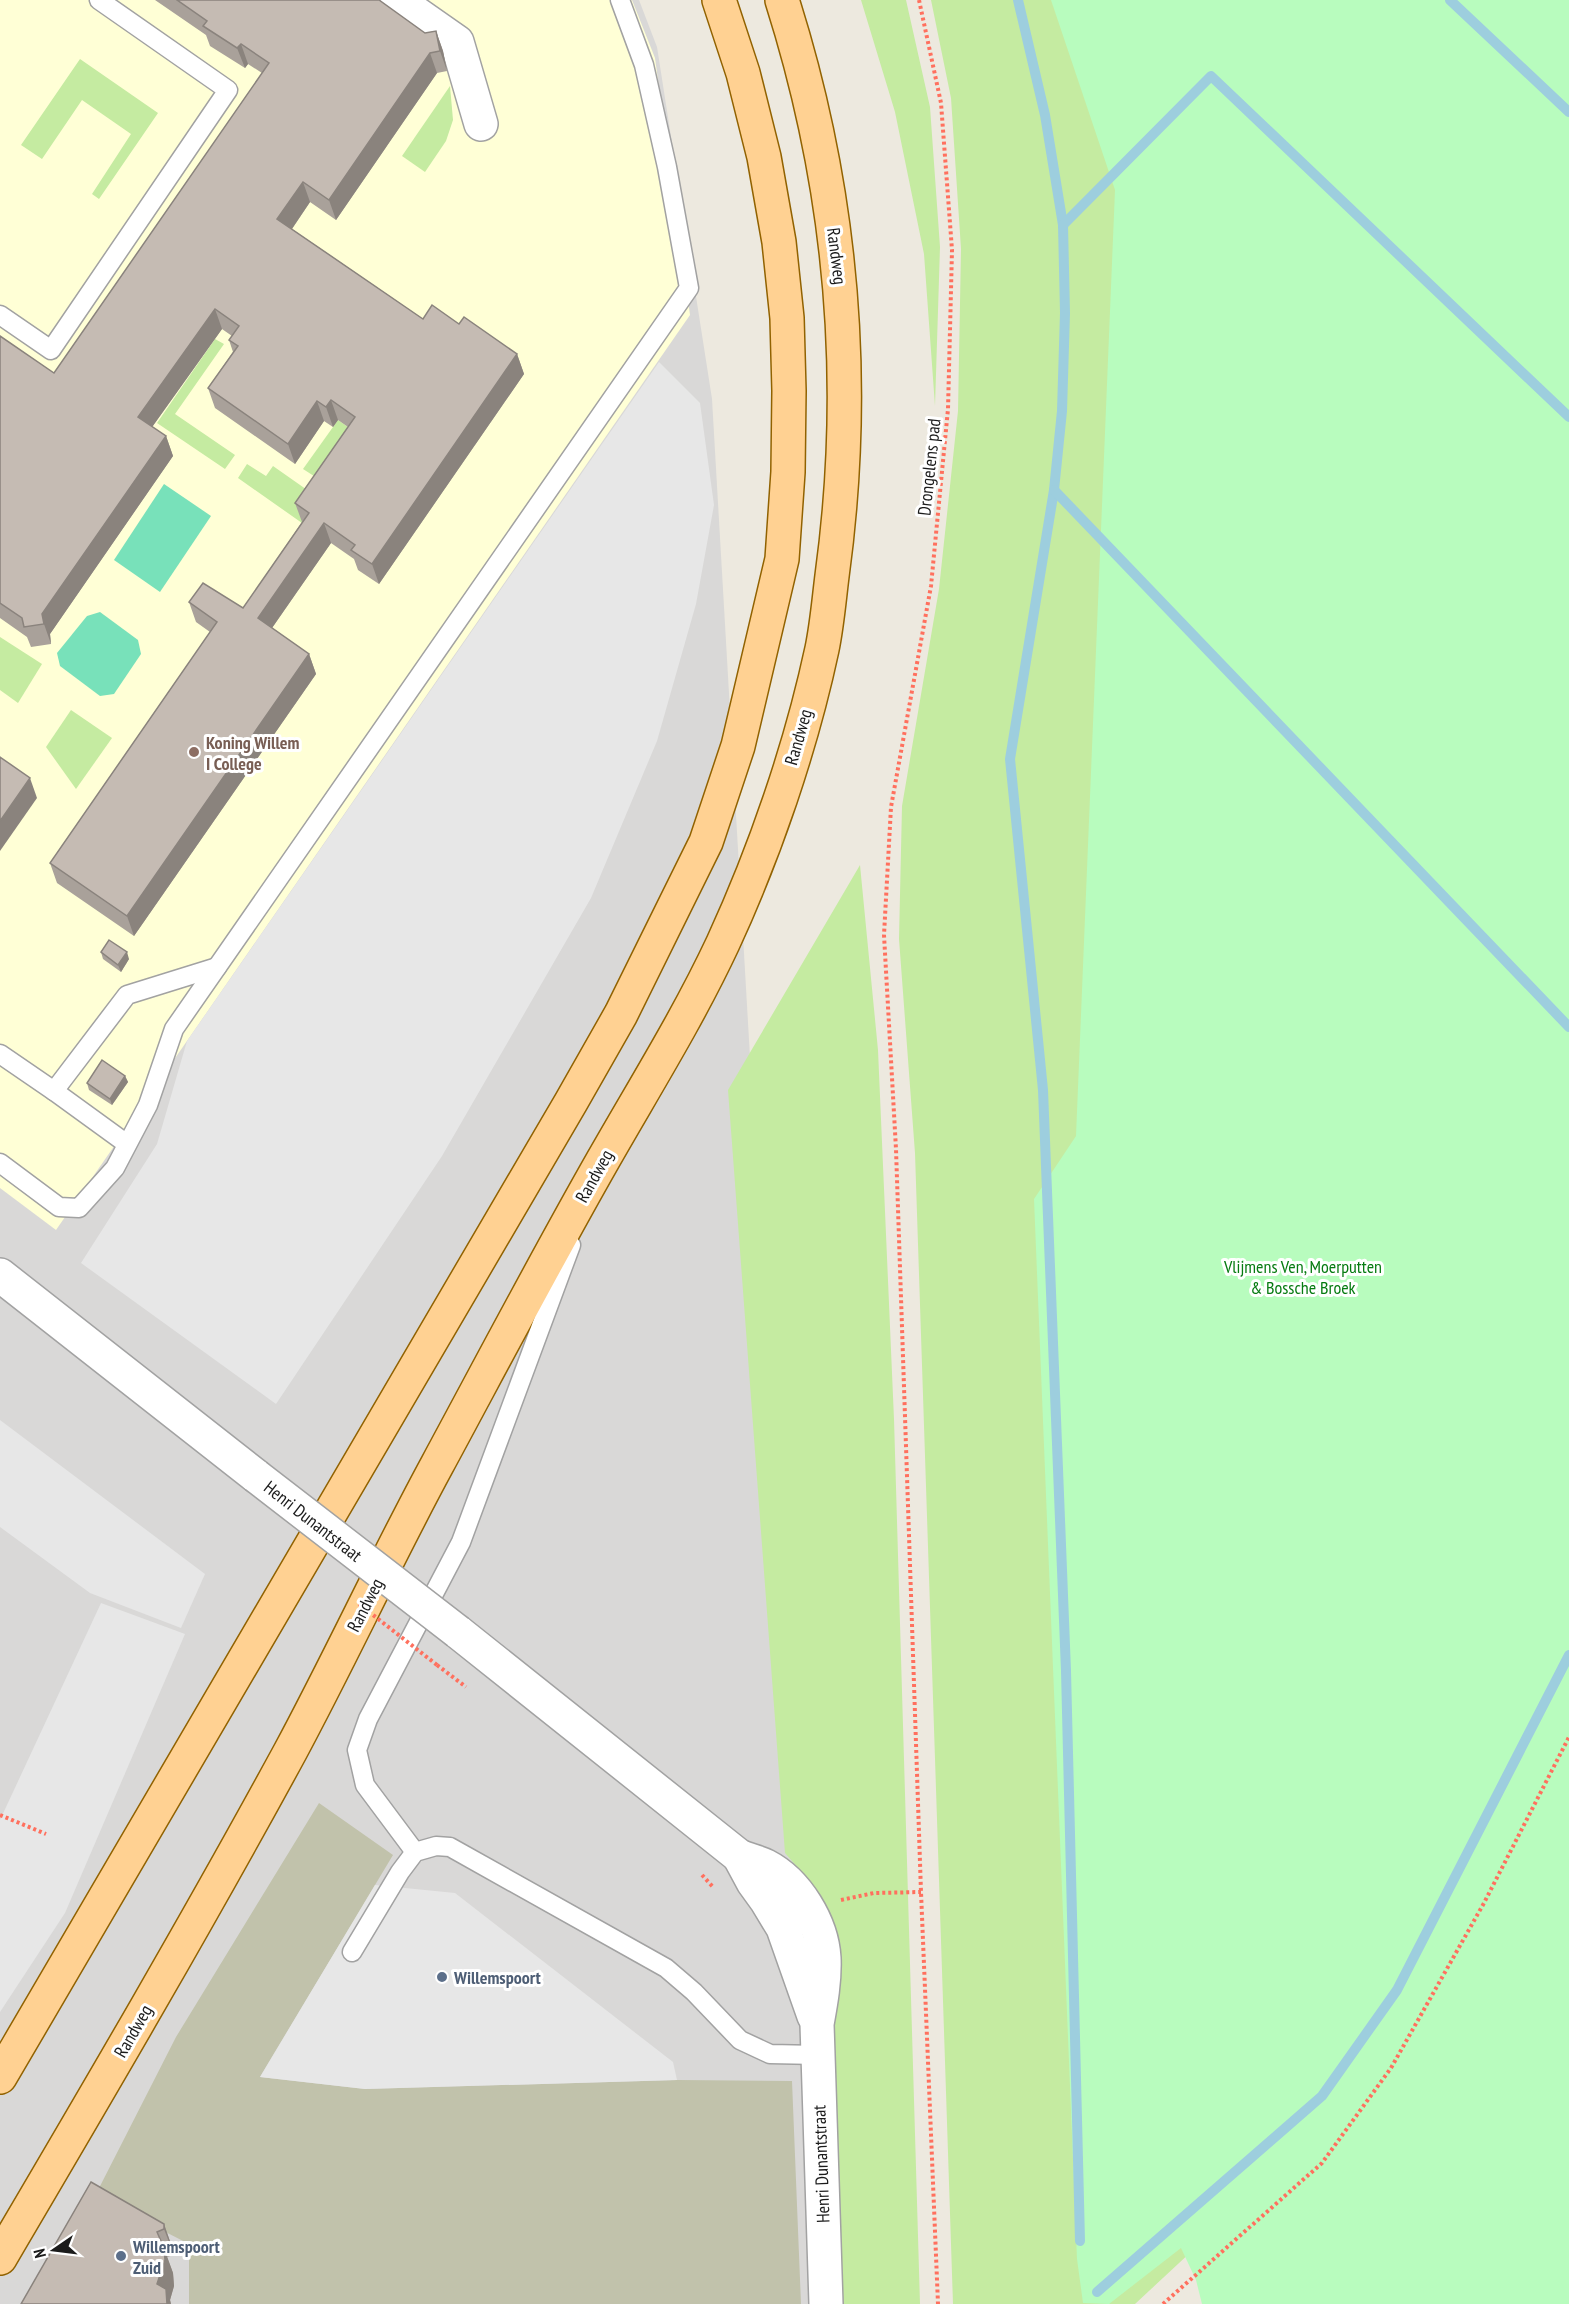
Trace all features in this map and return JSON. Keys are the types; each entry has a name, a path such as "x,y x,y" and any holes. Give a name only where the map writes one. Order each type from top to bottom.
{"main road":[{"path":"0,2078 571,1102 621,1014 706,842 738,746 782,559 788,472 787,318 779,242 761,147 743,73 719,0"},
{"name":"Randweg","path":"0,2258 188,1936 288,1756 414,1507 600,1164 686,1016 724,940 765,842 798,741 823,647 837,542 845,446 842,289 829,194 817,125 800,55 782,0"}],"street":[{"path":"397,0 457,42 481,124"},
{"name":"Henri Dunantstraat","path":"0,1275 458,1632 739,1856 783,1928 797,1965 818,2039 825,2304"}],"lane":[{"path":"0,315 51,350 228,90 99,0"},
{"path":"0,1163 59,1207 79,1208 115,1168 148,1105 174,1029 688,288 667,167 644,65 620,0"},
{"path":"54,1091 127,994 217,967"},
{"path":"0,1054 127,1144"},
{"path":"415,1852 365,1785 357,1750 368,1719 461,1542 600,1164"},
{"path":"352,1952 400,1872 415,1852 436,1846 450,1847 666,1968 694,1992 740,2040 770,2054 818,2039"}],"path":[{"name":"Drongelens pad","path":"919,0 942,103 952,250 948,409 931,586 891,807 884,935 896,1149 920,1880 938,2304"},
{"path":"437,1665 474,1694"},
{"path":"1163,2304 1322,2163 1391,2068 1484,1903 1569,1737"},
{"path":"0,1815 46,1834"},
{"path":"700,1873 718,1894"}],"shaded area":[{"path":"0,0 639,0 657,47 712,399 822,2304 0,2304"},
{"name":"Koning Willem I College","path":"0,0 632,0 655,58 690,315 56,1230 0,1188"},
{"path":"659,362 700,403 714,505 696,604 657,741 591,898 442,1156 276,1404 81,1263 157,1144 187,1041"},
{"path":"0,1420 205,1574 181,1628 90,1593 0,1527"},
{"path":"101,1603 185,1634 65,1913 0,2012 0,1820"},
{"path":"319,1803 393,1855 260,2077 365,2089 677,2080 792,2081 801,2304 189,2304 189,2244 95,2196 176,2037"},
{"name":"Willemspoort","path":"375,1885 455,1893 673,2062 677,2080 365,2089 260,2077"}],"green space":[{"path":"861,0 906,0 930,107 940,247 935,406 924,254 895,112"},
{"name":"Vlijmens Ven, Moerputten & Bossche Broek","path":"931,0 1569,0 1308,2143 1135,2304 953,2304 915,1153 899,939 902,806 939,589 958,411 961,249 951,98"},
{"name":"Vlijmens Ven, Moerputten & Bossche Broek","path":"1051,0 1569,0 1569,2304 1202,2304 1196,2280 1181,2248 1109,2304 1083,2303 1077,2259 1034,1199 1076,1136 1115,190"},
{"path":"80,59 158,113 99,199 92,194 131,134 82,100 42,159 21,145"},
{"path":"450,86 453,120 446,141 425,172 402,156"},
{"path":"215,339 224,344 175,414 235,455 225,469 157,423"},
{"path":"338,420 362,437 328,485 303,469"},
{"path":"247,464 266,476 273,466 320,499 302,523 238,478"},
{"path":"164,484 211,516 160,592 114,560"},
{"path":"100,612 138,640 141,654 114,694 100,696 60,666 57,653 87,616"},
{"path":"0,637 42,664 18,703 0,690"},
{"path":"71,710 112,738 76,789 46,747"},
{"path":"860,865 878,1050 894,1419 920,2304 839,2304 828,1926 812,1884 785,1853 728,1090"}],"building":[{"path":"177,0 379,0 425,33 436,31 440,51 430,53 329,200 303,182 277,219 423,319 432,305 459,324 464,317 517,354 372,564 351,550 355,545 324,523 258,618 309,654 127,916 50,863 217,622 189,602 203,583 243,608 309,513 295,503 355,417 331,400 326,407 317,401 288,444 208,388 238,346 229,340 239,326 215,309 138,417 166,436 42,614 44,624 24,627 22,618 0,603 0,336 54,373 269,63 241,44 237,48 203,26 207,21"},
{"path":"0,757 30,778 0,821"},
{"path":"109,940 127,952 118,965 101,952"},
{"path":"102,1060 125,1076 110,1099 87,1083"},
{"name":"Willemspoort Zuid","path":"91,2182 164,2224 164,2229 157,2232 164,2248 165,2260 157,2284 166,2289 167,2304 21,2304"}],"waterway":[{"path":"1018,0 1045,115 1063,225 1065,313 1062,411 1054,490 1010,759 1043,1090 1066,1671 1080,2241"},
{"path":"1450,0 1569,112"},
{"path":"1063,225 1211,76 1569,417"},
{"path":"1054,490 1569,1027"},
{"path":"1097,2292 1322,2096 1397,1990 1569,1655"}],"place":[{"name":"Koning Willem I College","path":"194,752"},
{"name":"Willemspoort","path":"442,1977"},
{"name":"Willemspoort Zuid","path":"121,2256"}]}
